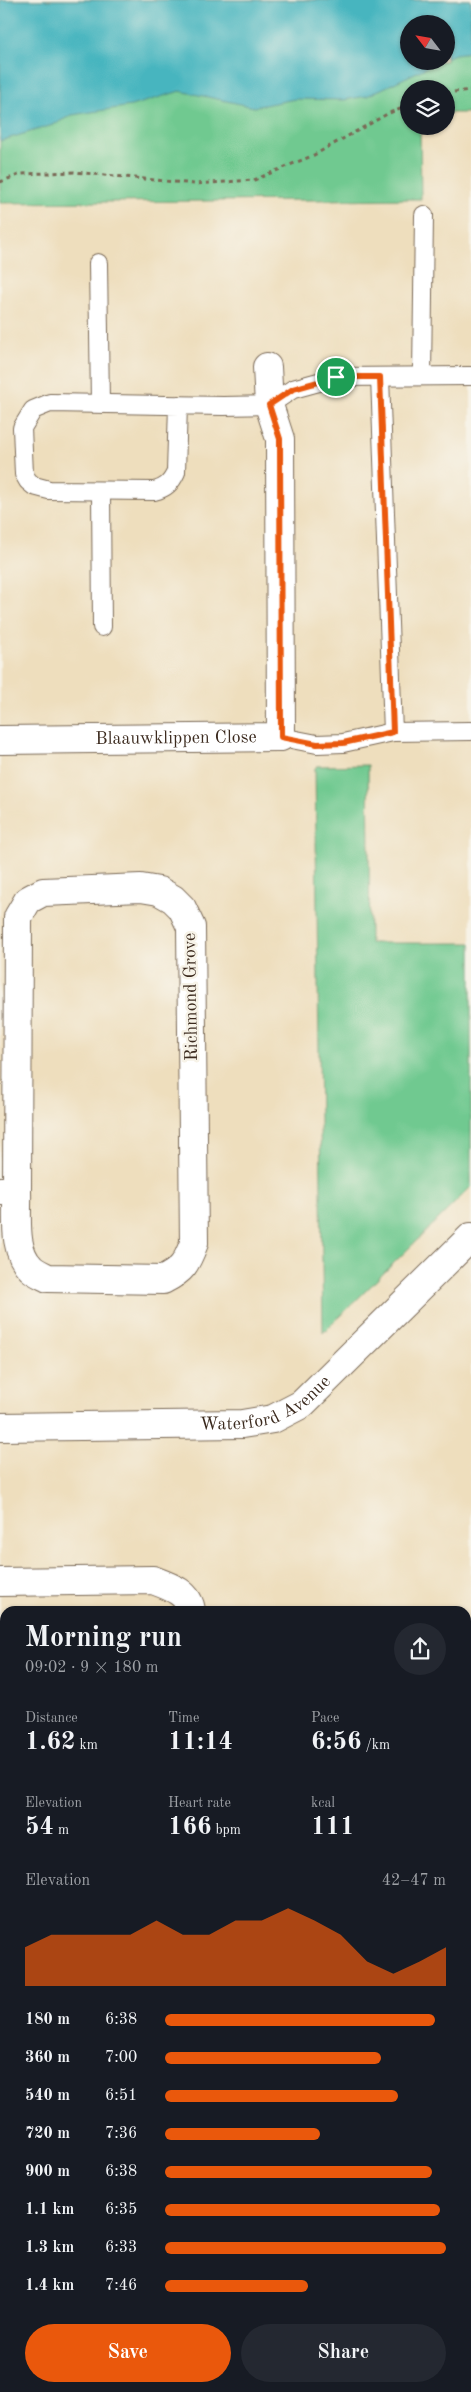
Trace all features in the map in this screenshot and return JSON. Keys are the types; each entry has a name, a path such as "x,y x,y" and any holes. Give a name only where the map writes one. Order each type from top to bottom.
{"street":[{"name":"Blaauwklippen Close","path":"0,740 281,737 280,439 269,405 267,367"},
{"name":"Richmond Grove","path":"141,888 159,891 173,899 182,908 191,927 194,1243 186,1263 177,1272 163,1280 48,1278 32,1269 24,1260 9,1191 18,916 28,900 43,892 141,888"},
{"name":"Waterford Avenue","path":"0,1427 242,1424 273,1419 302,1404 471,1237"},
{"path":"0,1582 152,1580 175,1587 190,1603 190,1606"}],"lane":[{"path":"422,376 424,215"},
{"path":"98,263 100,403"},
{"path":"178,405 176,472 172,481 164,489 154,491 49,490 34,486 24,474 22,428 33,410 50,403 269,405 293,389 312,382 336,377 471,376"},
{"path":"380,377 393,732"},
{"path":"101,490 102,628"},
{"path":"281,737 317,744 343,743 393,732 471,731"}],"path":[{"path":"455,92 471,90"},
{"path":"0,182 21,174 74,172 195,184 254,180 314,155 390,112 400,109"}],"green space":[{"path":"0,0 471,0 471,113 455,113 455,80 400,80 400,135 420,135 421,199 0,203"},
{"path":"368,765 370,943 471,943 471,1187 323,1333 315,768 317,766"}],"water":[{"path":"0,0 471,0 471,52 455,54 455,15 400,15 400,70 421,70 367,96 344,100 295,99 254,107 180,91 131,106 72,115 53,125 0,141"}],"route":[{"path":"336,377 380,377 388,638 393,732 343,743 317,744 281,737 280,439 269,405 293,389 312,382 336,377"}]}
